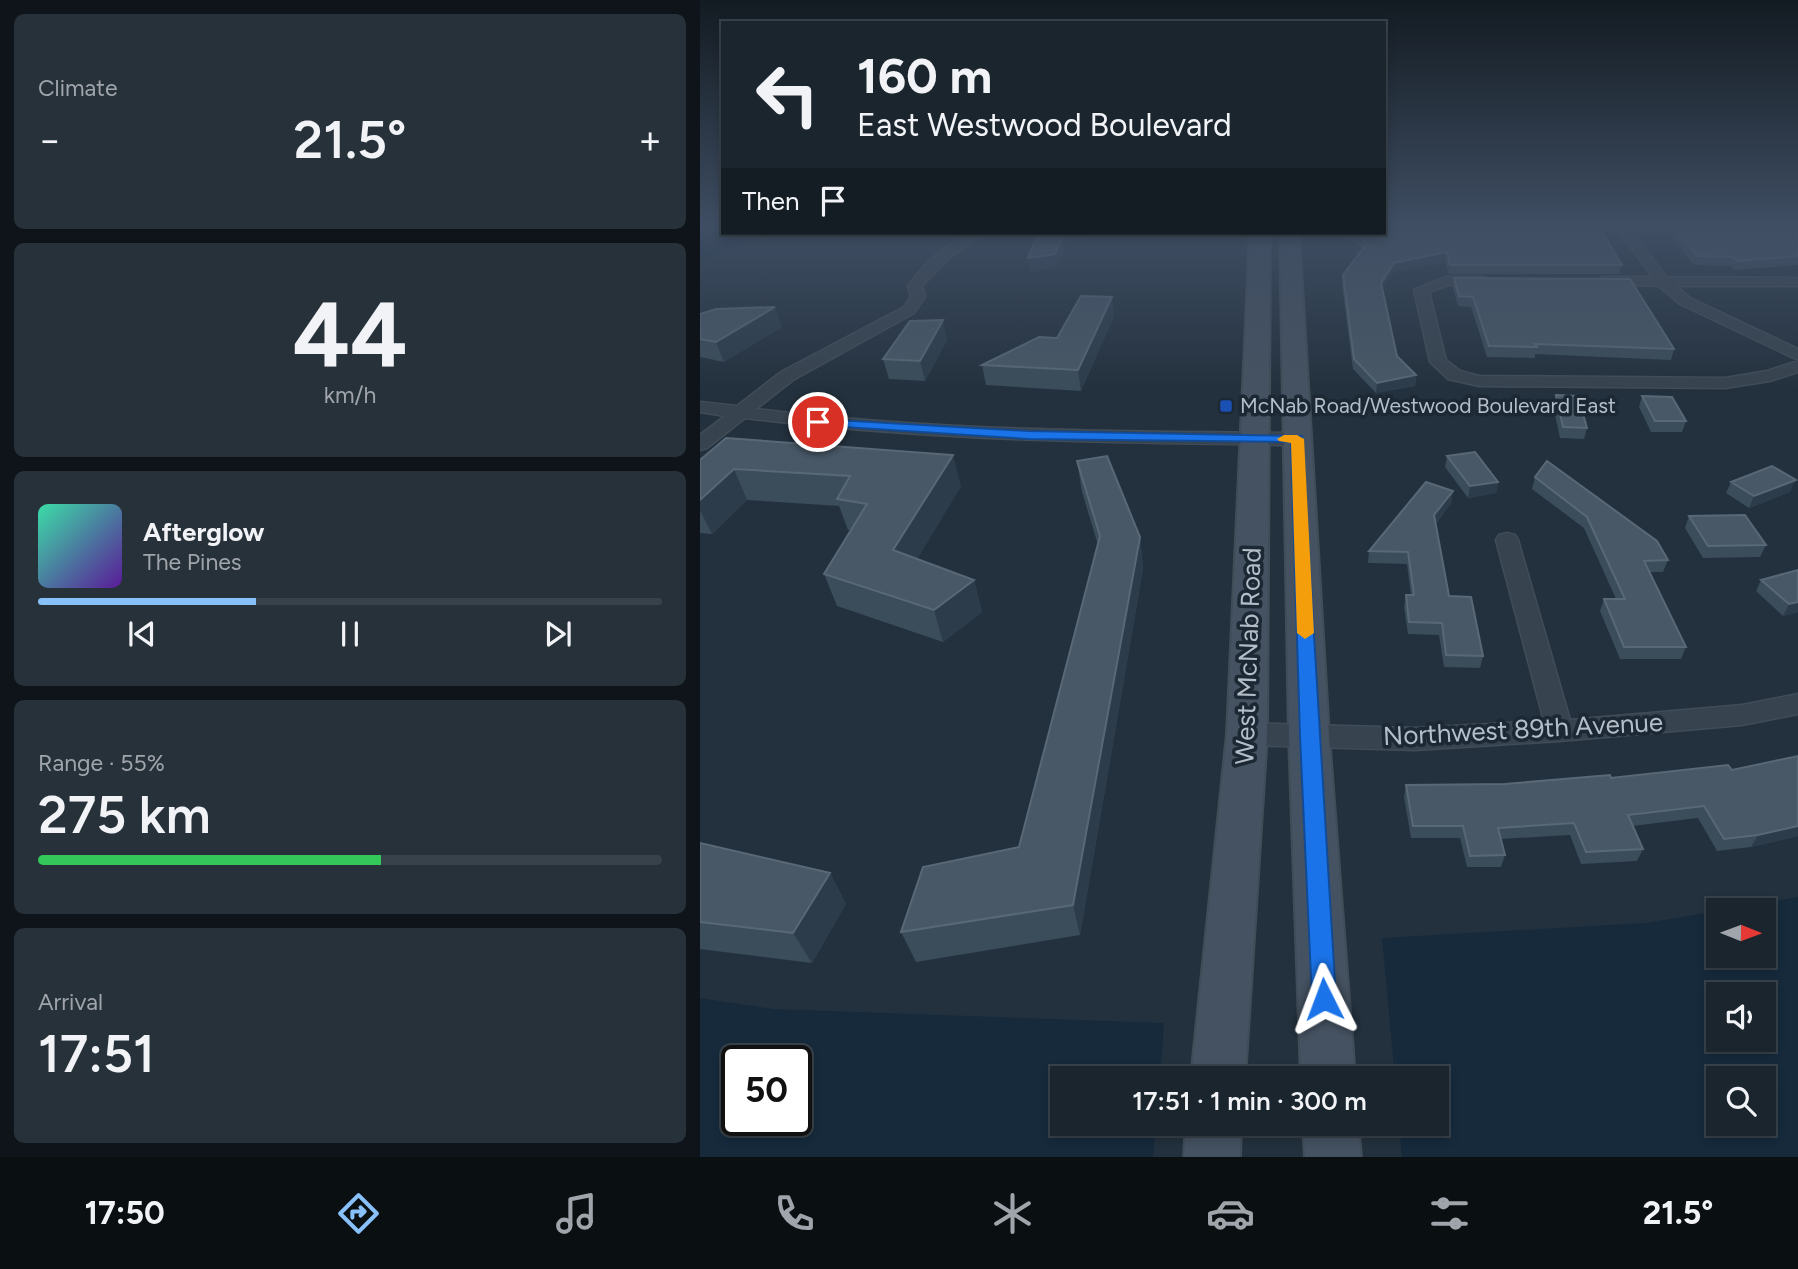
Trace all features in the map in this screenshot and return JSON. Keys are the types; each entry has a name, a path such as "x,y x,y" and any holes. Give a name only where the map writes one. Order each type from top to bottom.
{"main road":[{"name":"West McNab Road","path":"1219,1066 1247,734 1259,282"},
{"name":"West McNab Road","path":"1291,282 1309,736 1327,1066"},
{"path":"1212,1157 1213,1136"},
{"path":"1332,1136 1333,1157"}],"street":[{"path":"700,444 787,376 909,310 918,297 915,286 918,282"},
{"path":"1442,282 1422,290 1438,362 1454,375 1479,381 1725,383 1770,376 1798,366"},
{"path":"1663,282 1685,301 1798,355"},
{"path":"700,407 818,422 933,431 1297,439"},
{"path":"1507,540 1560,731"},
{"name":"Northwest 89th Avenue","path":"1247,734 1415,739 1560,731 1742,715 1798,704"}],"water":[{"path":"1798,897 1798,1157 1402,1157 1400,1136 1449,1136 1449,1066 1394,1066 1382,938 1646,923 1706,913 1706,968 1776,968 1776,901"},
{"path":"700,998 773,1009 1164,1023 1161,1066 1050,1066 1050,1136 1155,1136 1153,1157 700,1157"}],"building":[{"path":"1344,282 1382,282 1397,356 1416,375 1377,383 1354,359"},
{"path":"1455,282 1632,282 1674,349 1535,344 1537,347 1489,346 1473,297 1459,296"},
{"path":"1081,296 1112,297 1078,370 982,365 1039,337 1057,338"},
{"path":"775,307 716,342 700,339 700,314 716,309"},
{"path":"943,320 920,361 883,359 910,321"},
{"path":"1556,395 1578,396 1587,428 1563,427"},
{"path":"1642,396 1672,397 1686,421 1655,421"},
{"path":"726,438 953,455 893,550 974,580 934,610 824,574 867,504 837,499 850,476 734,469 700,500 700,460"},
{"path":"1475,452 1498,482 1470,486 1447,456"},
{"path":"1107,456 1140,537 1073,905 901,932 923,867 1019,847 1100,536 1077,461"},
{"path":"1547,461 1657,541 1668,560 1644,561 1686,647 1624,647 1604,599 1625,599 1587,517 1535,477"},
{"path":"1772,466 1796,480 1754,496 1731,482"},
{"path":"1426,482 1453,491 1434,515 1449,596 1471,597 1483,656 1446,655 1442,623 1409,622 1406,595 1414,595 1408,552 1369,551"},
{"path":"1745,515 1766,545 1708,546 1689,516"},
{"path":"1798,570 1798,602 1789,604 1761,580"},
{"path":"1798,756 1798,826 1724,839 1704,806 1628,815 1643,849 1586,852 1574,823 1498,828 1505,855 1470,856 1463,826 1413,826 1406,785 1505,784 1610,775 1611,778 1728,765 1732,770"},
{"path":"700,843 830,873 793,933 700,922"}],"slow traffic":[{"path":"1284,439 1297,439 1305,633"}],"place":[{"name":"McNab Road/Westwood Boulevard East","path":"1226,406"}],"route":[{"path":"818,422 1028,435 1297,439 1309,736 1324,999"}]}
